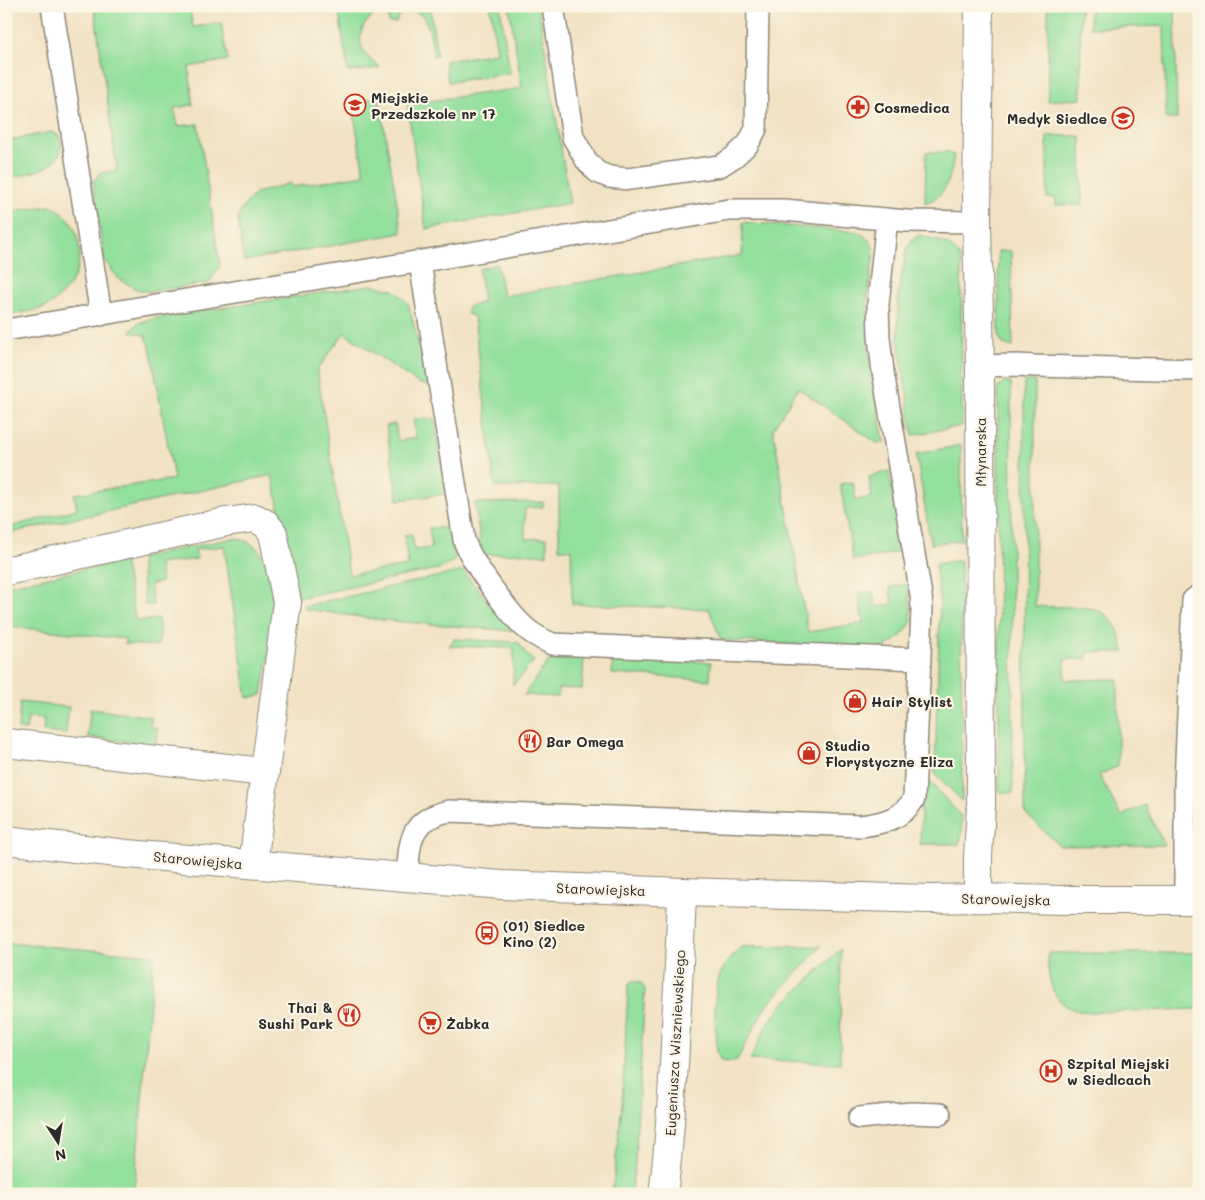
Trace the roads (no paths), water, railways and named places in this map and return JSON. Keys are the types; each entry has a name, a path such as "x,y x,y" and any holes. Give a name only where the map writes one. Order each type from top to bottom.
{"street":[{"name":"Młynarska","path":"978,898 981,806 980,366 977,222 979,6"},
{"path":"6,571 226,522 255,518 266,524 273,533 286,602 253,864"},
{"path":"6,743 264,772"},
{"name":"Starowiejska","path":"6,840 127,854 502,885 930,899 1192,900"},
{"name":"Eugeniusza Wiszniewskiego","path":"663,1194 672,1099 682,892"}],"lane":[{"path":"52,6 100,315"},
{"path":"553,6 574,137 586,160 597,172 609,177 629,179 720,166 734,157 748,144 756,129 758,6"},
{"path":"6,330 730,210 784,210 907,221 977,222"},
{"path":"407,878 410,843 417,827 426,818 449,811 861,826 883,823 910,807 914,799 922,609 879,338 878,304 887,219"},
{"path":"420,262 464,540 472,558 504,604 527,629 552,644 919,659"},
{"path":"980,366 1018,365 1199,370"},
{"path":"1192,900 1186,784 1193,600 1199,595"},
{"path":"859,1118 911,1113 940,1114"}],"place":[{"name":"Miejskie Przedszkole nr 17","path":"355,105"},
{"name":"Cosmedica","path":"858,107"},
{"name":"Medyk Siedlce","path":"1123,118"},
{"name":"Hair Stylist","path":"855,701"},
{"name":"Bar Omega","path":"530,741"},
{"name":"Studio Florystyczne Eliza","path":"809,753"},
{"name":"(01) Siedlce Kino (2)","path":"487,933"},
{"name":"Thai & Sushi Park","path":"349,1015"},
{"name":"Żabka","path":"430,1023"},
{"name":"Szpital Miejski w Siedlcach","path":"1051,1071"}]}
